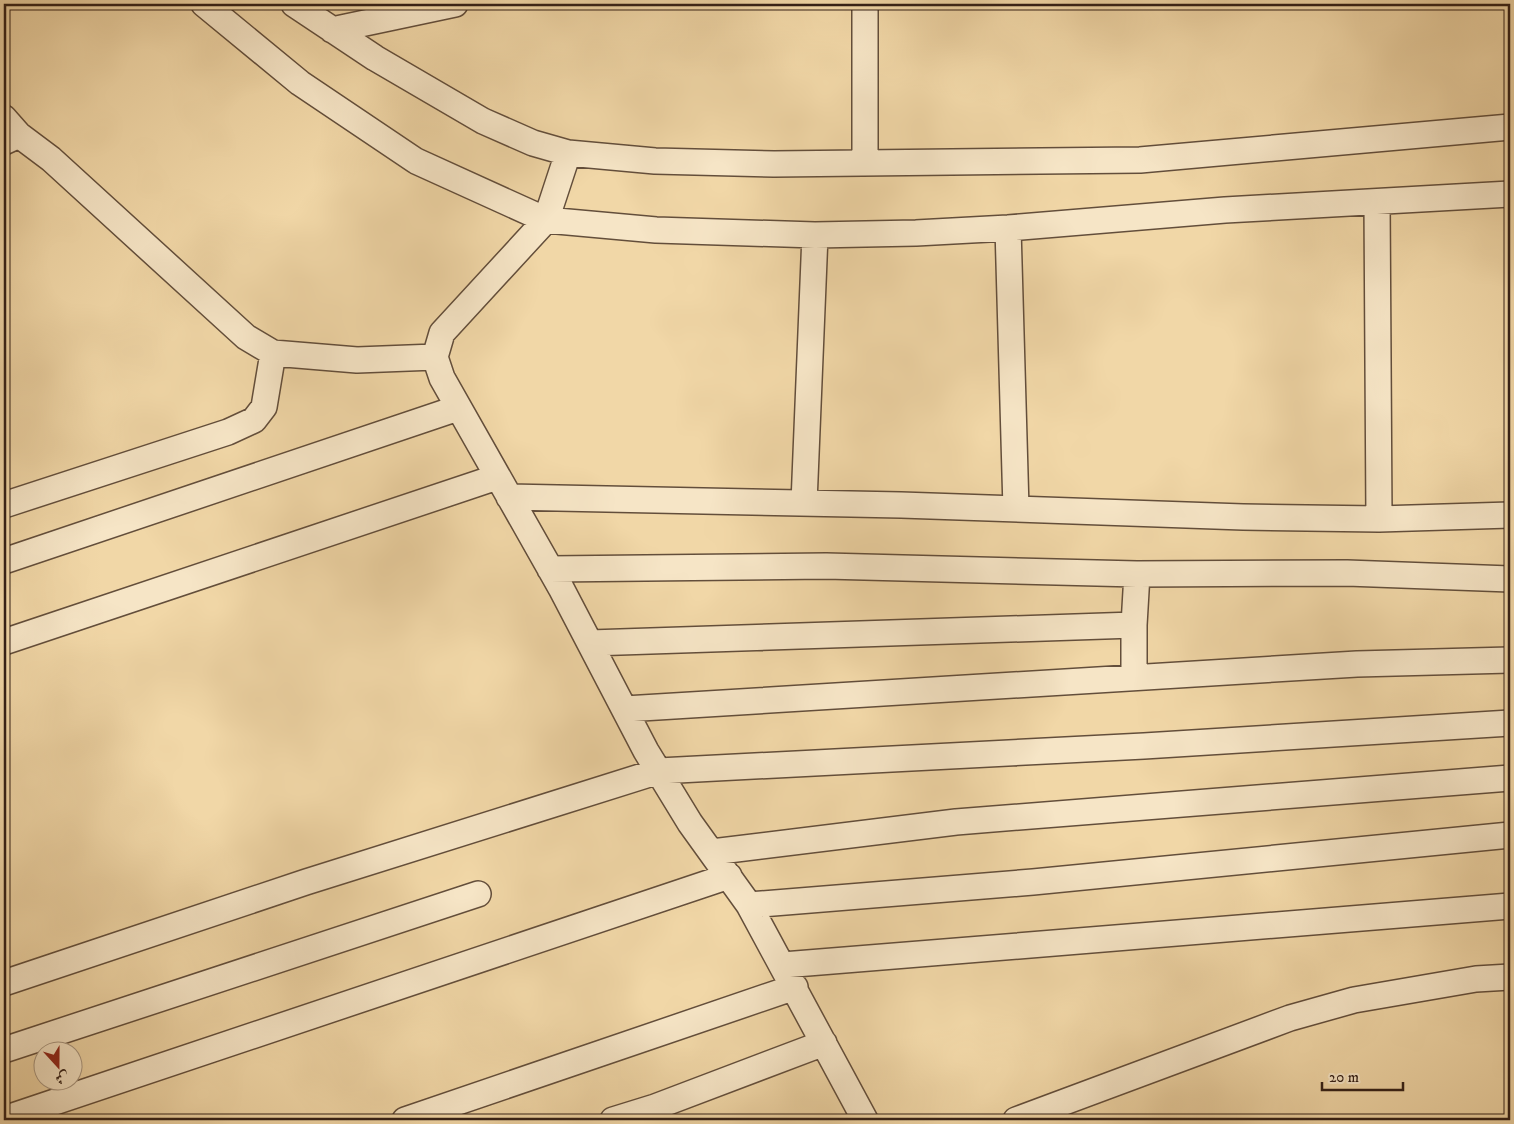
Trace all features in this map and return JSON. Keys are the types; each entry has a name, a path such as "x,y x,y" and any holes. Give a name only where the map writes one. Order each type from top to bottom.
{"street":[{"path":"204,4 300,83 416,161 546,220 656,230 815,235 1008,228 1225,210 1510,194"},
{"path":"294,4 332,30 483,121 533,143 568,153 656,161 774,164 1140,160 1510,127"},
{"path":"332,30 455,4"},
{"path":"865,4 865,163"},
{"path":"9,131 51,159 246,337 273,353 357,360 434,357"},
{"path":"568,153 546,220 442,333 434,357 442,378 458,408 550,569 659,770 690,823 749,905 866,1120"},
{"path":"1377,202 1379,519"},
{"path":"1008,228 1016,509"},
{"path":"804,503 815,235"},
{"path":"4,505 228,432 254,420 264,407 273,353"},
{"path":"4,561 458,408"},
{"path":"4,642 503,487 804,503 1243,517 1379,519 1510,516"},
{"path":"550,569 826,566 1137,574 1347,573 1510,579"},
{"path":"1134,677 1134,625 1137,574"},
{"path":"590,643 1134,625"},
{"path":"625,709 1357,664 1510,660"},
{"path":"4,983 315,879 659,770 1144,746 1510,723"},
{"path":"712,852 956,822 1510,778"},
{"path":"749,905 1033,882 1510,835"},
{"path":"4,1119 729,876"},
{"path":"4,1050 478,894"},
{"path":"783,965 1510,906"},
{"path":"1016,1120 1290,1018 1354,1000 1476,979 1510,977"},
{"path":"405,1120 795,988"},
{"path":"613,1120 654,1107 824,1042"}]}
